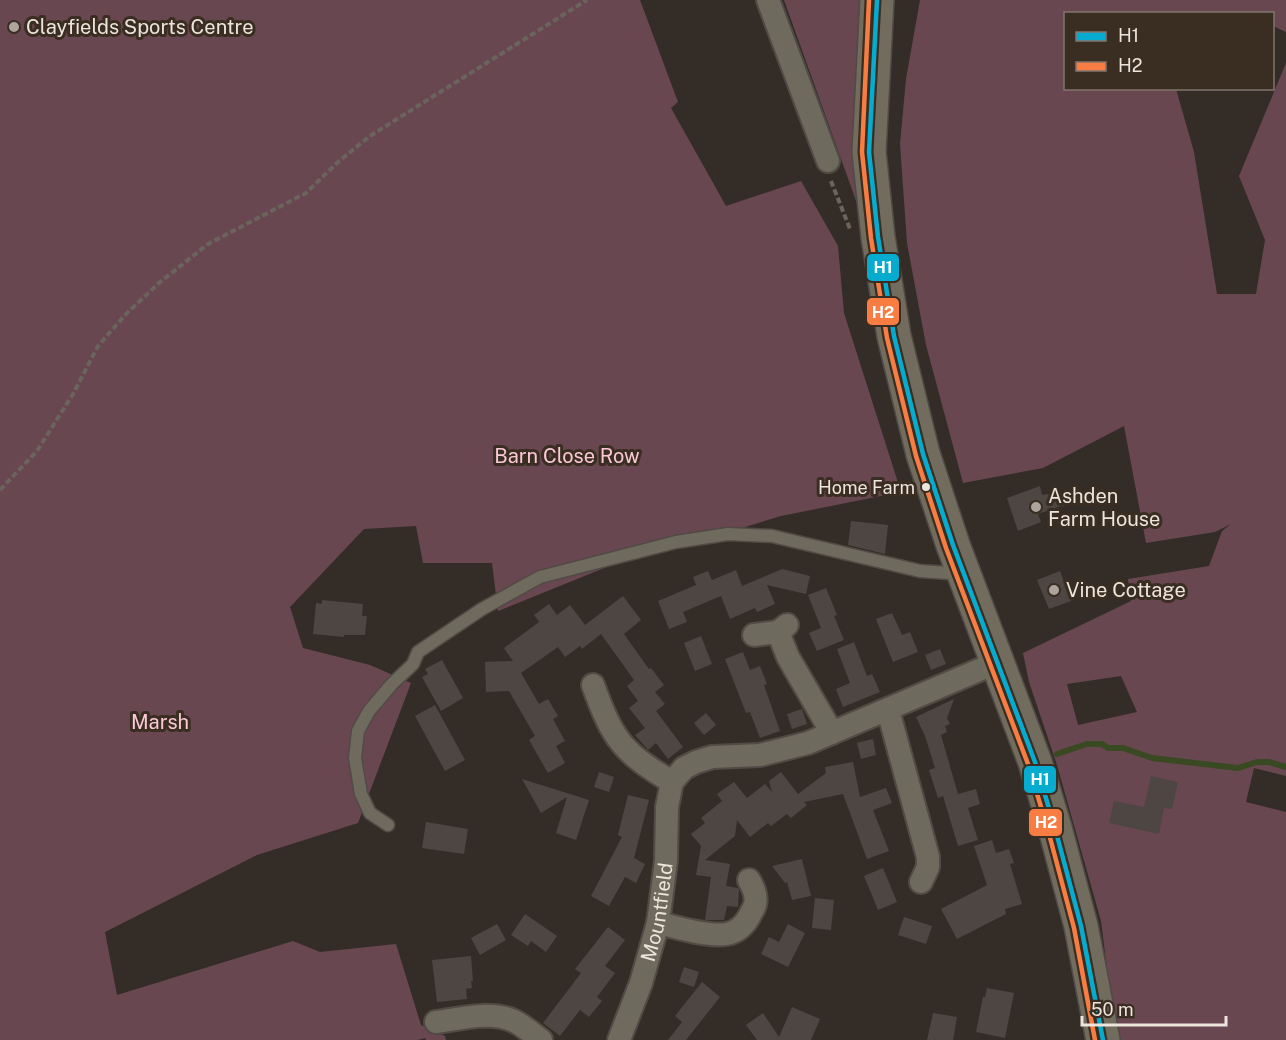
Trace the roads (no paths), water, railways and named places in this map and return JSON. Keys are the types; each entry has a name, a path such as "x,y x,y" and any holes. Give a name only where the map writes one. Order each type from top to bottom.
{"street":[{"path":"768,0 828,161"},
{"path":"877,0 869,153 878,237 894,336 923,454 964,575 1035,762 1055,828 1081,926 1103,1040"},
{"path":"754,635 782,629 788,657 832,733"},
{"path":"593,685 604,717 620,744 640,763 672,782 684,768 696,762 712,757 744,757 786,750 888,710 998,662"},
{"path":"888,710 928,857 928,867 921,882"},
{"name":"Mountfield","path":"619,1040 641,983 658,924 668,840 667,807 672,782"},
{"path":"658,924 709,933 735,932 745,924 754,908 755,890 749,880"},
{"path":"436,1022 477,1017 502,1017 516,1022 541,1040"}],"lane":[{"path":"388,825 370,813 361,794 355,758 358,730 369,711 413,664 418,652 482,609 540,577 676,542 728,534 772,536 920,571 964,575"}],"waterway":[{"path":"1057,754 1087,744 1102,744 1108,748 1123,748 1152,758 1238,768 1257,762 1269,762 1286,767"}],"place":[{"name":"Clayfields Sports Centre","path":"14,27"},
{"name":"Home Farm","path":"926,487"},
{"name":"Ashden Farm House","path":"1036,507"},
{"name":"Vine Cottage","path":"1054,590"}],"park label":[{"name":"Barn Close Row","path":"567,456"},
{"name":"Marsh","path":"160,722"}]}
